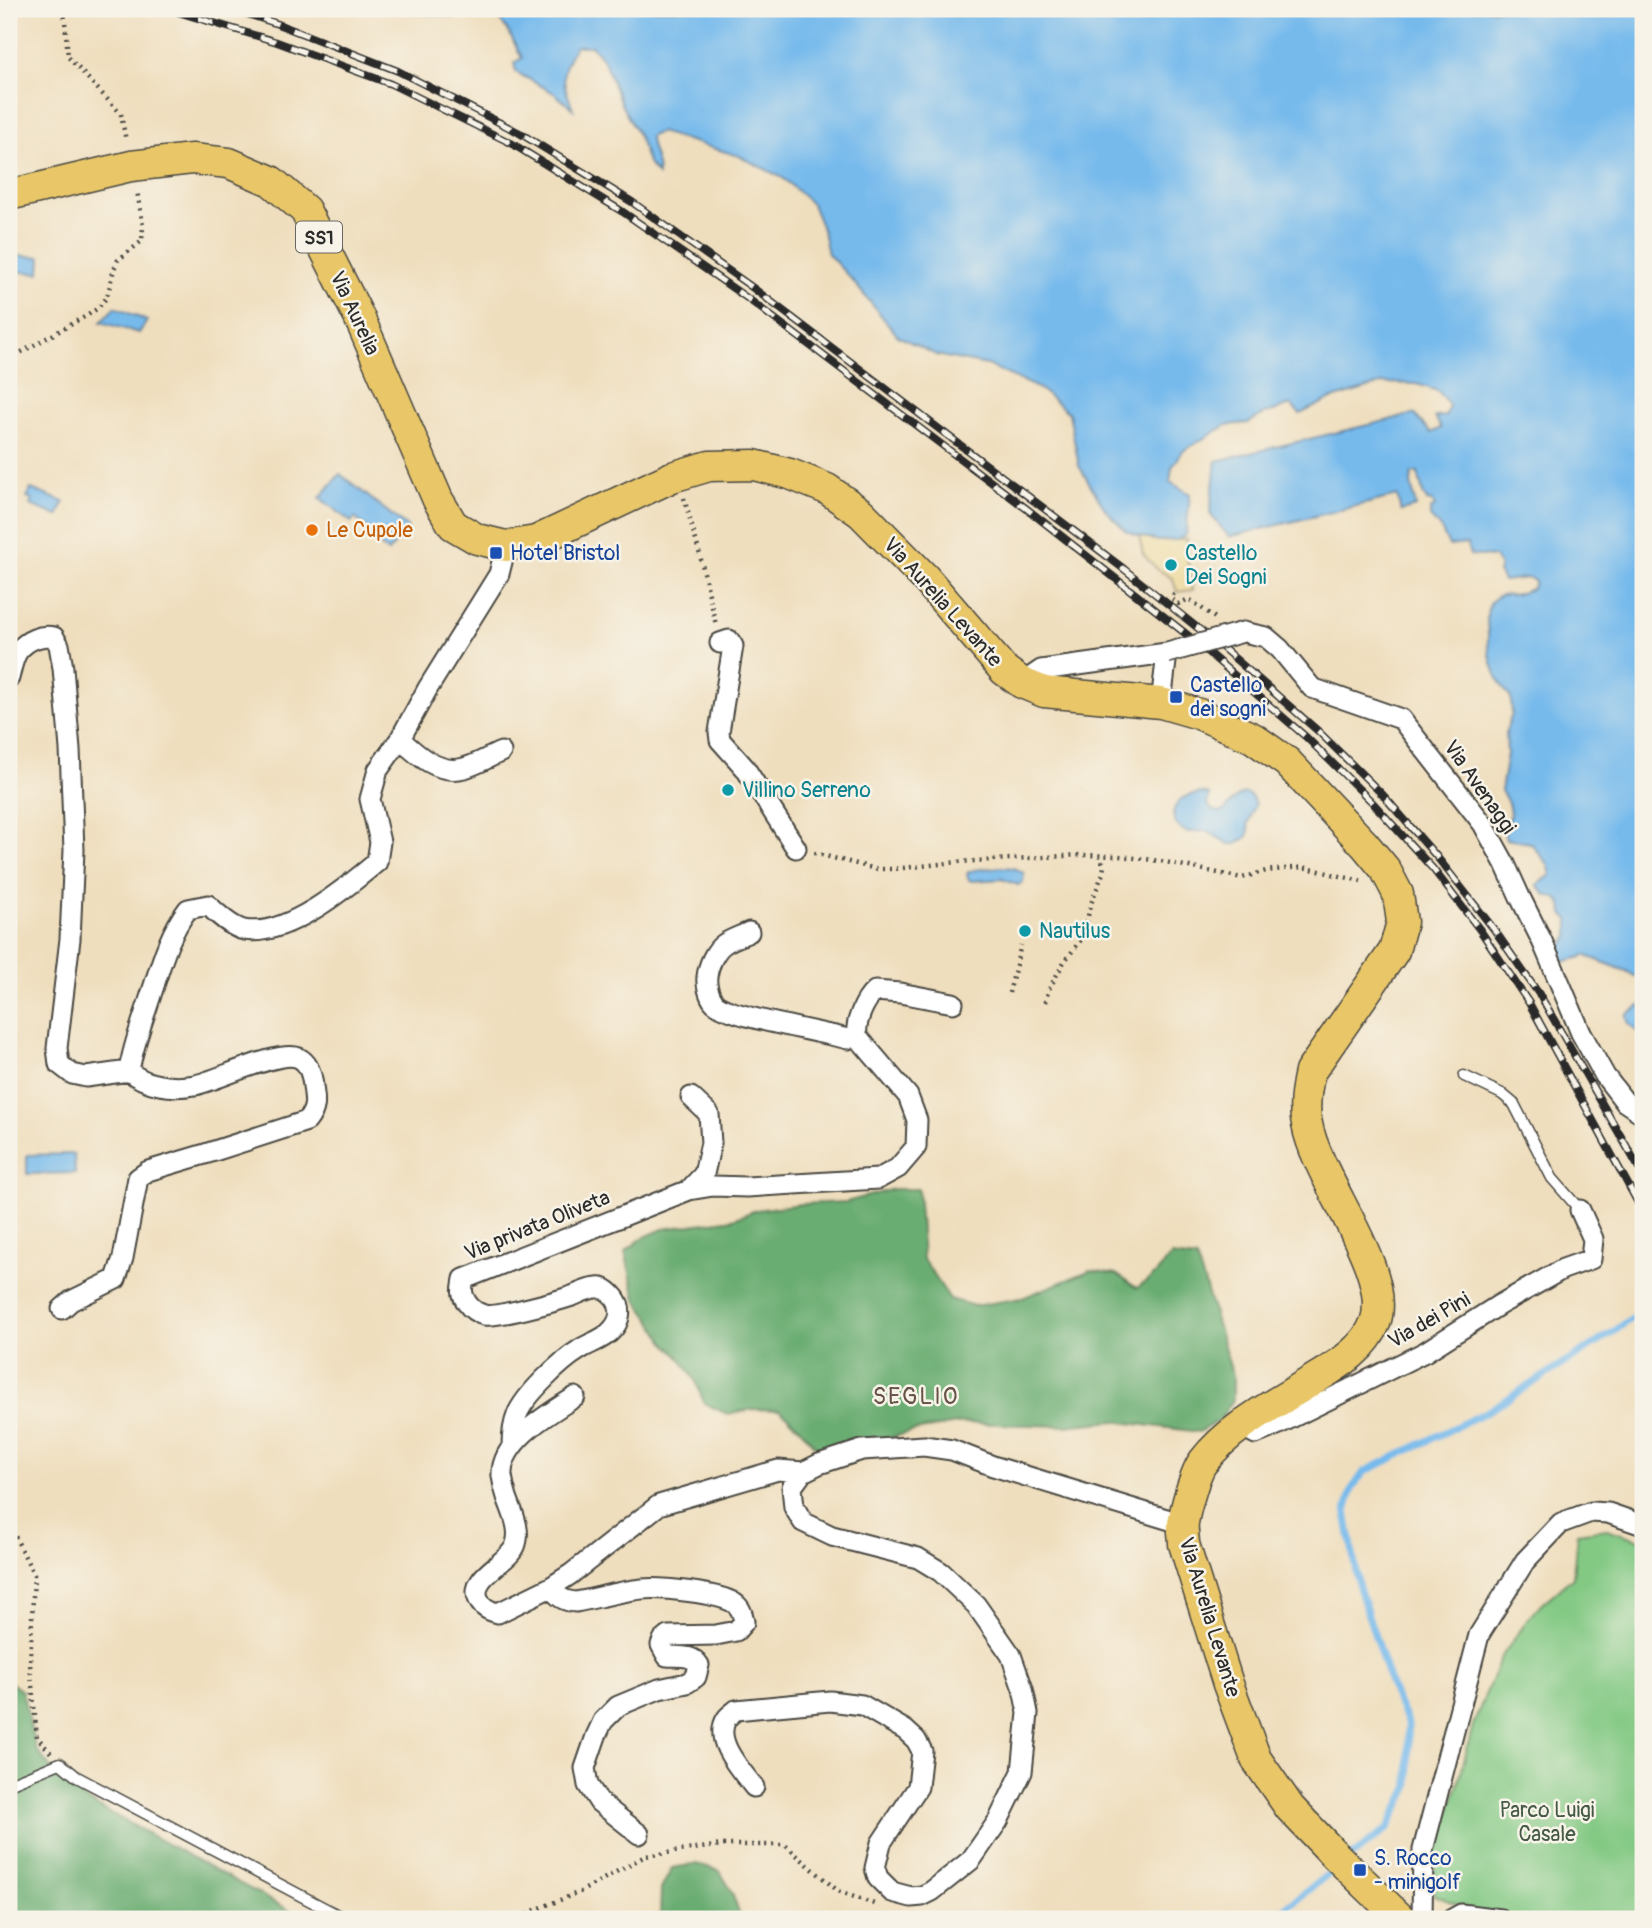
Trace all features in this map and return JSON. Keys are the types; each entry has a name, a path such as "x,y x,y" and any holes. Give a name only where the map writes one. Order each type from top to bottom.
{"main road":[{"name":"Via Aurelia","path":"9,195 134,176 192,159 229,163 271,181 305,210 359,317 438,500 453,525 477,539"},
{"name":"Via Aurelia Levante","path":"477,539 506,546 536,541 672,477 709,466 754,465 790,474 827,489 861,513 925,578 1004,670 1023,683 1044,692 1161,704 1199,714 1253,738 1287,762 1385,869 1398,894 1402,922 1394,951 1310,1072 1305,1094 1306,1123 1322,1169 1367,1257 1375,1279 1379,1302 1375,1323 1358,1348 1343,1362 1241,1426 1218,1446 1201,1464 1183,1524 1184,1544 1224,1671 1256,1759 1290,1808 1401,1919"}],"street":[{"path":"129,1072 132,1053 161,964 176,924 188,909 208,905 217,915 242,930 267,929 301,917 342,892 377,862 380,842 370,799 378,771 499,574 506,546"},
{"path":"1023,683 1041,670 1167,653 1243,632"},
{"name":"Via Avenaggi","path":"1243,632 1266,637 1280,649 1312,688 1401,719 1483,824 1542,941 1581,1033 1625,1102 1643,1114"},
{"path":"9,678 17,652 31,640 45,635 54,637 59,645 63,668 70,749 74,850 70,939 57,1048 60,1064 72,1074 86,1077 129,1072 139,1080 164,1086 196,1085 234,1070 286,1056 298,1058 313,1076 314,1111 307,1121 148,1171 138,1178 123,1258 116,1279 71,1301 62,1309"},
{"path":"720,643 729,640 733,646 720,740 744,768 796,848"},
{"path":"1161,704 1167,653"},
{"path":"400,739 426,760 450,770 465,768 500,752"},
{"path":"749,932 725,943 711,961 707,977 709,993 714,1003 729,1011 756,1019 848,1039 857,1037"},
{"path":"689,1189 878,1178 898,1168 916,1147 916,1120 908,1096 857,1037 856,1029 867,999 874,991 953,1003"},
{"path":"689,1189 704,1174 711,1143 709,1114 691,1097"},
{"name":"Via privata Oliveta","path":"512,1446 518,1412 545,1378 579,1349 610,1333 617,1323 620,1311 617,1301 608,1290 597,1287 569,1297 486,1316 471,1309 463,1297 461,1289 464,1279 689,1189"},
{"name":"Via dei Pini","path":"1241,1426 1256,1434 1277,1425 1425,1352 1499,1305 1563,1269 1591,1259 1593,1239 1580,1210"},
{"path":"575,1397 532,1425 512,1446 502,1474 516,1522 517,1540 515,1548 482,1579 477,1588 480,1603 487,1609 498,1613 551,1587 659,1505 778,1470 803,1472"},
{"path":"754,1787 732,1759 723,1738 727,1717 736,1710 830,1701 862,1704 905,1730 922,1751 918,1787 881,1843 875,1868 878,1878 892,1892 911,1897 932,1891 971,1860 998,1821 1022,1772 1028,1713 1023,1689 1011,1655 976,1605 941,1572 918,1558 832,1536 803,1521 793,1507 792,1487 803,1472 818,1464 862,1450 924,1446 952,1450 993,1466 1183,1524"},
{"path":"1422,1919 1423,1850 1479,1635 1525,1562 1561,1523 1591,1512 1608,1513 1643,1525"},
{"path":"551,1587 558,1597 576,1602 643,1589 706,1594 733,1602 743,1616 744,1622 736,1631 716,1635 668,1636 663,1640 663,1651 667,1656 691,1657 696,1660 699,1665 696,1677 687,1683 659,1689 618,1706 603,1721 585,1768 588,1785 599,1802 639,1834"},
{"path":"1452,1919 1461,1914 1500,1919"}],"lane":[{"path":"1464,1076 1502,1094 1514,1104 1552,1178 1580,1210"},
{"path":"9,1784 60,1763 77,1777 345,1919"}],"path":[{"path":"9,359 98,308 107,297 118,260 142,241 143,226 121,114 68,57 64,9"},
{"path":"672,477 683,496 720,643"},
{"path":"1174,594 1171,598 1178,604 1189,599 1218,620 1243,632"},
{"path":"796,848 876,869 1081,855 1161,861 1242,878 1266,871 1303,867 1356,879"},
{"path":"1045,1002 1064,962 1084,936 1090,906 1103,873 1104,866 1100,856"},
{"path":"1009,993 1021,945"},
{"path":"9,1524 34,1574 30,1664 37,1737 60,1763"},
{"path":"523,1919 530,1912 580,1892 645,1856 721,1845 785,1844 838,1891 882,1906"}],"green space":[{"path":"893,1189 918,1189 923,1259 950,1299 974,1306 1022,1298 1091,1270 1116,1274 1137,1288 1156,1274 1171,1256 1196,1259 1233,1376 1233,1400 1220,1420 1199,1432 1113,1421 1065,1426 963,1423 914,1431 838,1453 815,1446 780,1410 754,1409 727,1414 704,1403 695,1380 682,1360 664,1341 636,1299 625,1252 642,1238 663,1229 733,1219 756,1210 846,1202"},
{"name":"Parco Luigi Casale","path":"1607,1529 1643,1541 1643,1919 1491,1919 1435,1895 1434,1856 1457,1788 1473,1725 1500,1659 1535,1610 1573,1577 1577,1533"},
{"path":"9,1681 22,1691 36,1749 56,1775 88,1801 305,1919 9,1919"},
{"path":"696,1864 719,1870 731,1890 741,1919 660,1919 661,1889 672,1868"}],"sand":[{"name":"Castello Dei Sogni","path":"1139,536 1159,541 1187,539 1193,590 1177,592 1173,579 1156,568 1143,554"}],"water":[{"path":"375,9 1643,9 1643,978 1584,955 1562,962 1556,945 1563,944 1569,936 1569,919 1563,914 1559,901 1546,895 1537,885 1551,875 1548,864 1531,843 1506,839 1504,831 1510,811 1501,791 1507,754 1506,731 1512,714 1511,698 1501,684 1491,659 1487,614 1496,597 1532,589 1535,582 1526,578 1503,581 1495,557 1470,555 1467,544 1449,546 1441,529 1430,517 1431,509 1435,506 1427,501 1418,473 1412,473 1411,484 1416,507 1401,511 1397,496 1229,537 1210,514 1216,461 1414,414 1431,433 1441,428 1435,417 1446,416 1449,405 1438,391 1417,384 1384,383 1326,401 1300,414 1291,405 1264,414 1248,423 1227,425 1183,451 1172,467 1170,482 1190,494 1186,535 1177,540 1159,541 1139,536 1126,531 1105,509 1079,466 1069,413 1040,389 987,365 936,355 898,336 828,254 823,231 812,204 783,178 739,156 660,132 650,136 658,175 649,165 604,61 592,46 576,46 566,63 564,83 573,109 554,93 516,72 514,63 522,58 507,29 497,17 482,13 456,17"},
{"path":"9,255 41,257 40,273 9,271"},
{"path":"115,307 147,321 139,333 101,322"},
{"path":"340,474 408,528 388,552 374,541 377,536 355,518 351,522 320,498"},
{"path":"31,489 64,502 58,516 30,505 32,500 27,498"},
{"path":"1201,793 1210,795 1207,803 1218,812 1224,811 1240,795 1248,794 1255,804 1247,837 1236,844 1229,844 1207,831 1187,832 1181,829 1173,815 1175,807 1181,799"},
{"path":"1001,867 1024,873 1023,882 1018,885 1002,879 972,881 967,875 974,870"},
{"path":"1643,1004 1643,1037 1629,1024 1626,1015"},
{"path":"74,1154 75,1173 27,1174 27,1155"}],"waterway":[{"path":"1349,1858 1388,1828 1409,1786 1408,1724 1393,1692 1358,1584 1346,1512 1352,1489 1364,1472 1488,1411 1609,1335 1643,1310"},
{"path":"1272,1919 1337,1867"}],"railway":[{"path":"168,9 277,42 391,84 511,143 623,212 747,298 1027,509 1190,637 1306,737 1372,802 1433,869 1480,930 1529,1003 1643,1212"},
{"path":"232,9 398,71 518,132 632,202 753,288 1124,569 1224,649 1318,731 1382,794 1437,857 1493,928 1541,997 1643,1175"}],"place":[{"name":"Le Cupole","path":"312,530"},
{"name":"Hotel Bristol","path":"496,553"},
{"name":"Castello Dei Sogni","path":"1171,565"},
{"name":"Castello dei sogni","path":"1176,697"},
{"name":"Villino Serreno","path":"728,790"},
{"name":"Nautilus","path":"1025,931"},
{"name":"S. Rocco - minigolf","path":"1360,1870"}],"district":[{"name":"SEGLIO","path":"916,1396"}]}
